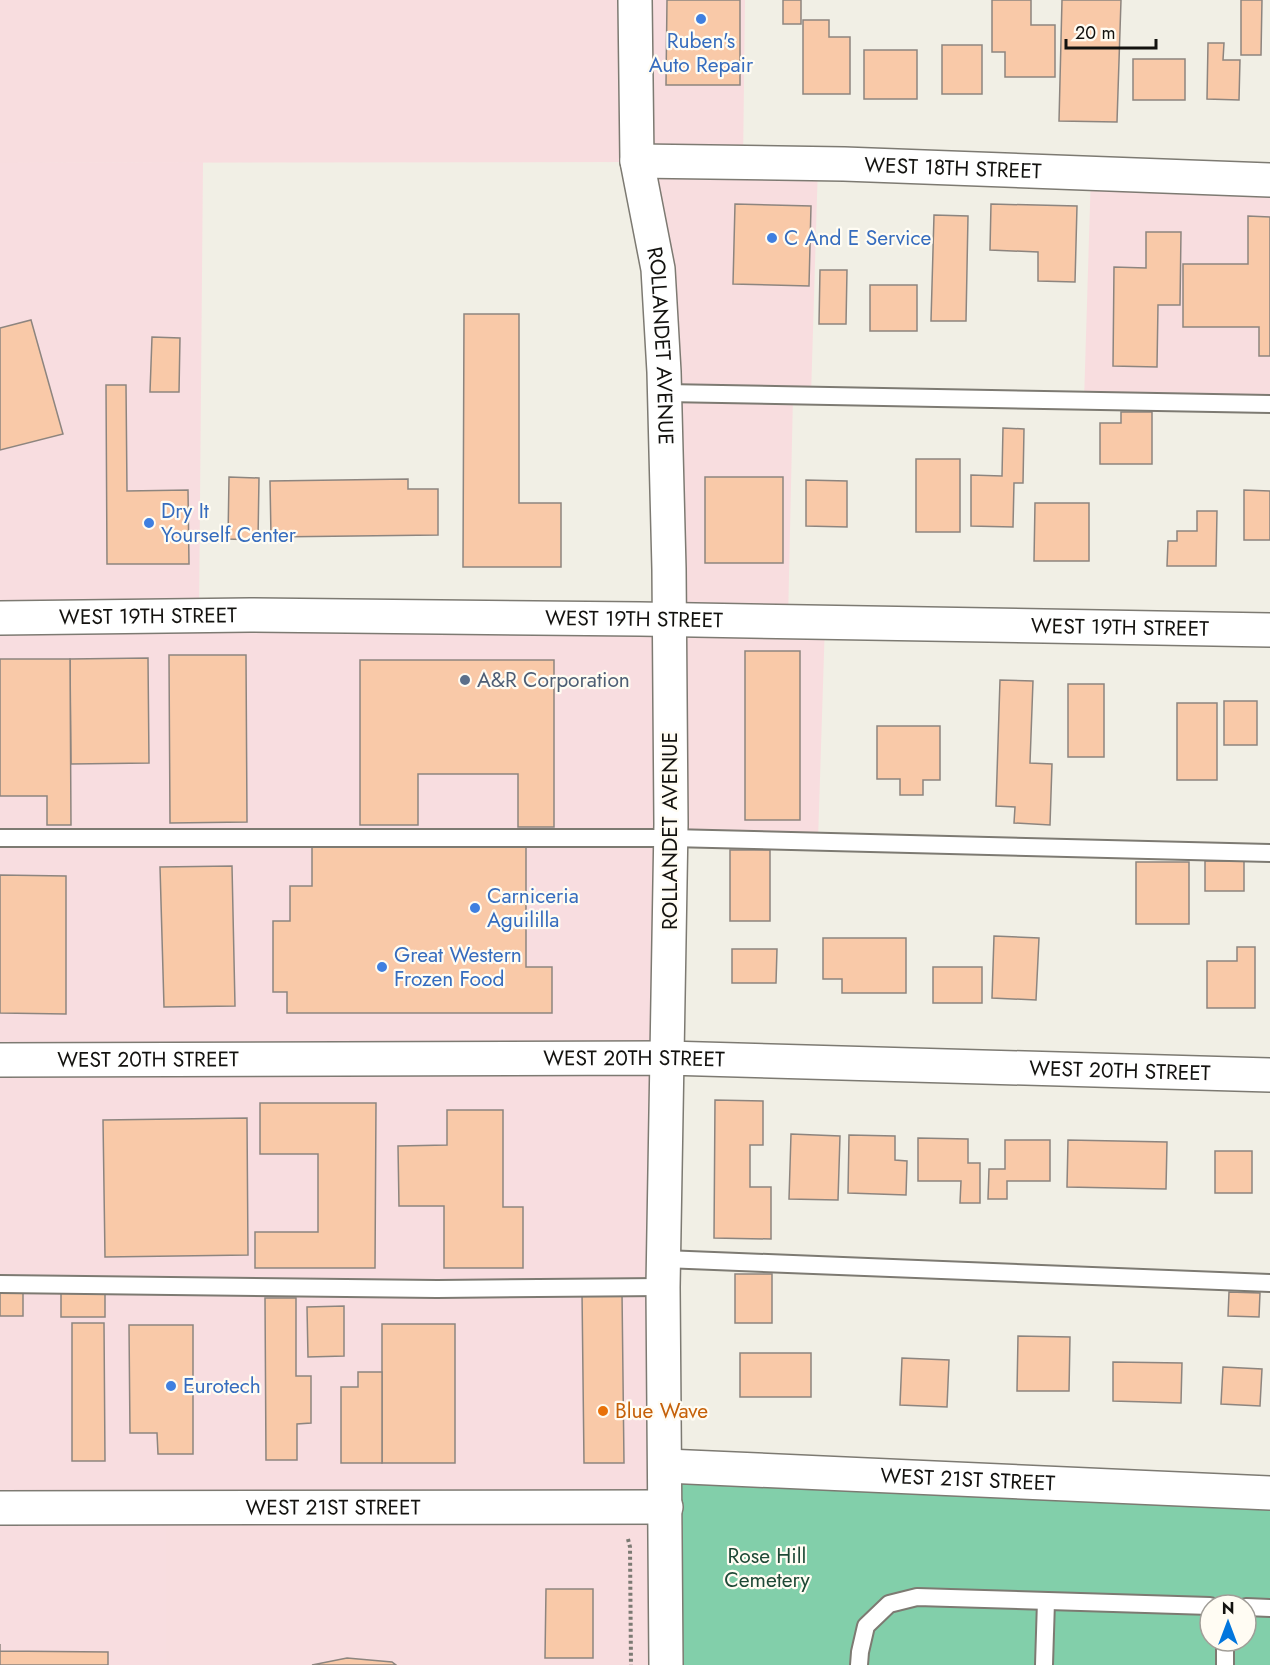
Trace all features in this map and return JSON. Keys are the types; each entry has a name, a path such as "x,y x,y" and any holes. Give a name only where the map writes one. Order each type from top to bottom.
{"street":[{"name":"ROLLANDET AVENUE","path":"635,0 637,161 658,270 665,393 670,838 664,1273 666,1665"},
{"name":"WEST 18TH STREET","path":"637,161 844,164 1270,180"},
{"name":"WEST 19TH STREET","path":"0,618 249,615 669,619 1270,630"},
{"name":"WEST 20TH STREET","path":"0,1060 667,1058 1270,1075"},
{"name":"WEST 21ST STREET","path":"666,1466 1270,1493"},
{"name":"WEST 21ST STREET","path":"0,1508 666,1507"}],"lane":[{"path":"665,393 1270,404"},
{"path":"0,838 670,838 1270,853"},
{"path":"0,1284 425,1289 664,1273 1270,1283"},
{"path":"859,1665 866,1626 889,1604 917,1597 1198,1606"},
{"path":"1044,1665 1046,1601"}],"path":[{"path":"628,1539 630,1547 631,1665"}],"shaded area":[{"path":"0,0 745,0 743,163 818,164 811,396 793,396 788,621 825,622 818,841 671,838 669,619 637,162 0,163"},
{"path":"203,162 199,615 669,619 666,1507 166,1508 166,1665 0,1665 0,163"},
{"path":"1091,173 1270,180 1270,404 1084,401"},
{"path":"166,1507 666,1507 666,1665 166,1665"}],"green space":[{"name":"Rose Hill Cemetery","path":"666,1466 1270,1493 1270,1665 666,1665"}],"building":[{"path":"667,0 740,0 740,85 666,85"},
{"path":"783,0 801,0 801,24 783,24"},
{"path":"992,0 1031,0 1031,25 1055,25 1055,77 1005,77 1005,52 992,52"},
{"path":"1062,0 1121,0 1117,122 1059,121"},
{"path":"1241,0 1262,0 1261,55 1241,55"},
{"path":"803,20 829,20 829,37 850,37 850,94 803,94"},
{"path":"1208,43 1224,43 1223,60 1240,60 1239,100 1207,99"},
{"path":"942,45 982,45 982,94 942,94"},
{"path":"864,50 917,50 917,99 864,99"},
{"path":"1133,59 1185,59 1185,100 1133,100"},
{"path":"735,204 811,206 809,286 733,284"},
{"path":"991,204 1077,206 1075,282 1038,281 1038,252 990,250"},
{"path":"934,215 968,216 966,321 931,321"},
{"path":"1248,216 1270,217 1270,356 1259,356 1259,327 1183,327 1183,264 1248,264"},
{"path":"1146,232 1181,232 1180,305 1158,305 1157,367 1113,366 1114,267 1146,268"},
{"path":"820,270 847,270 846,324 819,324"},
{"path":"870,285 917,285 917,331 870,331"},
{"path":"464,314 519,314 519,503 561,503 561,567 463,567"},
{"path":"31,320 63,434 0,450 0,328"},
{"path":"152,337 180,338 179,392 150,392"},
{"path":"106,385 126,385 127,491 188,490 189,564 107,564"},
{"path":"1121,412 1152,412 1152,464 1100,464 1100,423 1121,423"},
{"path":"1003,428 1024,429 1023,483 1014,483 1013,527 971,526 971,475 1002,476"},
{"path":"916,459 960,459 960,532 916,532"},
{"path":"229,477 259,478 258,540 228,539"},
{"path":"705,477 783,477 783,563 705,563"},
{"path":"408,479 408,489 438,489 438,535 271,537 270,481"},
{"path":"806,480 847,481 847,527 806,526"},
{"path":"1244,490 1270,491 1270,540 1244,540"},
{"path":"1035,503 1089,503 1089,561 1034,561"},
{"path":"1197,511 1217,511 1216,566 1167,566 1168,541 1177,541 1177,531 1197,531"},
{"path":"745,651 800,651 800,820 745,820"},
{"path":"169,655 246,655 247,822 170,823"},
{"path":"148,658 149,763 71,764 70,659"},
{"path":"0,659 70,659 71,825 47,825 47,796 0,796"},
{"path":"360,660 554,660 554,827 518,827 518,774 418,774 418,825 360,825"},
{"path":"1000,680 1033,681 1030,763 1052,764 1050,825 1014,823 1015,807 996,806"},
{"path":"1068,684 1104,684 1104,757 1068,757"},
{"path":"1224,701 1257,701 1257,745 1224,745"},
{"path":"1177,703 1217,703 1217,780 1177,780"},
{"path":"877,726 940,726 940,780 923,780 923,795 900,795 900,779 877,779"},
{"path":"312,846 526,846 526,967 552,967 552,1013 287,1013 287,992 273,992 273,921 290,921 290,886 312,886"},
{"path":"730,850 770,850 770,921 730,921"},
{"path":"1205,861 1244,861 1244,891 1205,891"},
{"path":"1136,862 1189,862 1189,924 1136,924"},
{"path":"232,866 235,1006 164,1007 160,867"},
{"path":"0,875 66,876 66,1014 0,1013"},
{"path":"994,936 1039,938 1036,1000 992,998"},
{"path":"823,938 906,938 906,993 842,993 842,979 823,979"},
{"path":"1237,947 1255,947 1255,1008 1207,1008 1207,961 1237,961"},
{"path":"732,949 777,949 776,983 732,983"},
{"path":"933,967 982,967 982,1003 933,1003"},
{"path":"715,1100 763,1101 763,1145 750,1145 750,1187 771,1187 771,1239 714,1238"},
{"path":"260,1103 376,1103 375,1268 255,1268 255,1232 318,1232 318,1154 260,1154"},
{"path":"447,1110 503,1110 503,1207 523,1207 523,1268 444,1268 444,1206 399,1206 398,1146 447,1145"},
{"path":"247,1118 248,1255 105,1257 103,1120"},
{"path":"791,1134 840,1136 838,1200 789,1199"},
{"path":"849,1135 895,1136 895,1160 907,1161 906,1195 848,1193"},
{"path":"918,1138 968,1139 968,1163 980,1163 980,1203 960,1203 961,1181 918,1181"},
{"path":"1005,1140 1050,1140 1050,1181 1007,1181 1007,1199 988,1199 989,1169 1005,1169"},
{"path":"1068,1140 1167,1142 1166,1189 1067,1187"},
{"path":"1215,1151 1252,1151 1252,1193 1215,1193"},
{"path":"735,1274 772,1274 772,1323 735,1323"},
{"path":"0,1289 23,1289 23,1316 0,1316"},
{"path":"61,1290 105,1290 105,1317 61,1317"},
{"path":"582,1292 622,1292 624,1463 584,1463"},
{"path":"1229,1292 1260,1293 1259,1317 1228,1316"},
{"path":"265,1298 296,1298 296,1376 311,1376 311,1423 297,1424 297,1460 266,1460"},
{"path":"344,1306 344,1356 308,1357 307,1307"},
{"path":"72,1323 104,1323 105,1461 72,1461"},
{"path":"382,1324 455,1324 455,1463 382,1463"},
{"path":"129,1325 193,1325 193,1454 158,1454 157,1433 130,1433"},
{"path":"1018,1336 1070,1337 1069,1391 1017,1391"},
{"path":"740,1353 811,1353 811,1397 740,1397"},
{"path":"902,1358 949,1360 947,1407 900,1405"},
{"path":"1113,1362 1182,1363 1181,1403 1113,1401"},
{"path":"1223,1367 1262,1369 1260,1406 1221,1404"},
{"path":"358,1372 382,1372 382,1463 341,1463 341,1387 358,1387"},
{"path":"546,1589 593,1589 593,1658 545,1658"},
{"path":"0,1651 108,1652 108,1665 0,1665"},
{"path":"347,1658 392,1662 396,1665 312,1665"}],"place":[{"name":"Ruben's Auto Repair","path":"701,19"},
{"name":"C And E Service","path":"772,238"},
{"name":"Dry It Yourself Center","path":"149,523"},
{"name":"A&R Corporation","path":"465,680"},
{"name":"Carniceria Aguililla","path":"475,908"},
{"name":"Great Western Frozen Food","path":"382,967"},
{"name":"Eurotech","path":"171,1386"},
{"name":"Blue Wave","path":"603,1411"}]}
